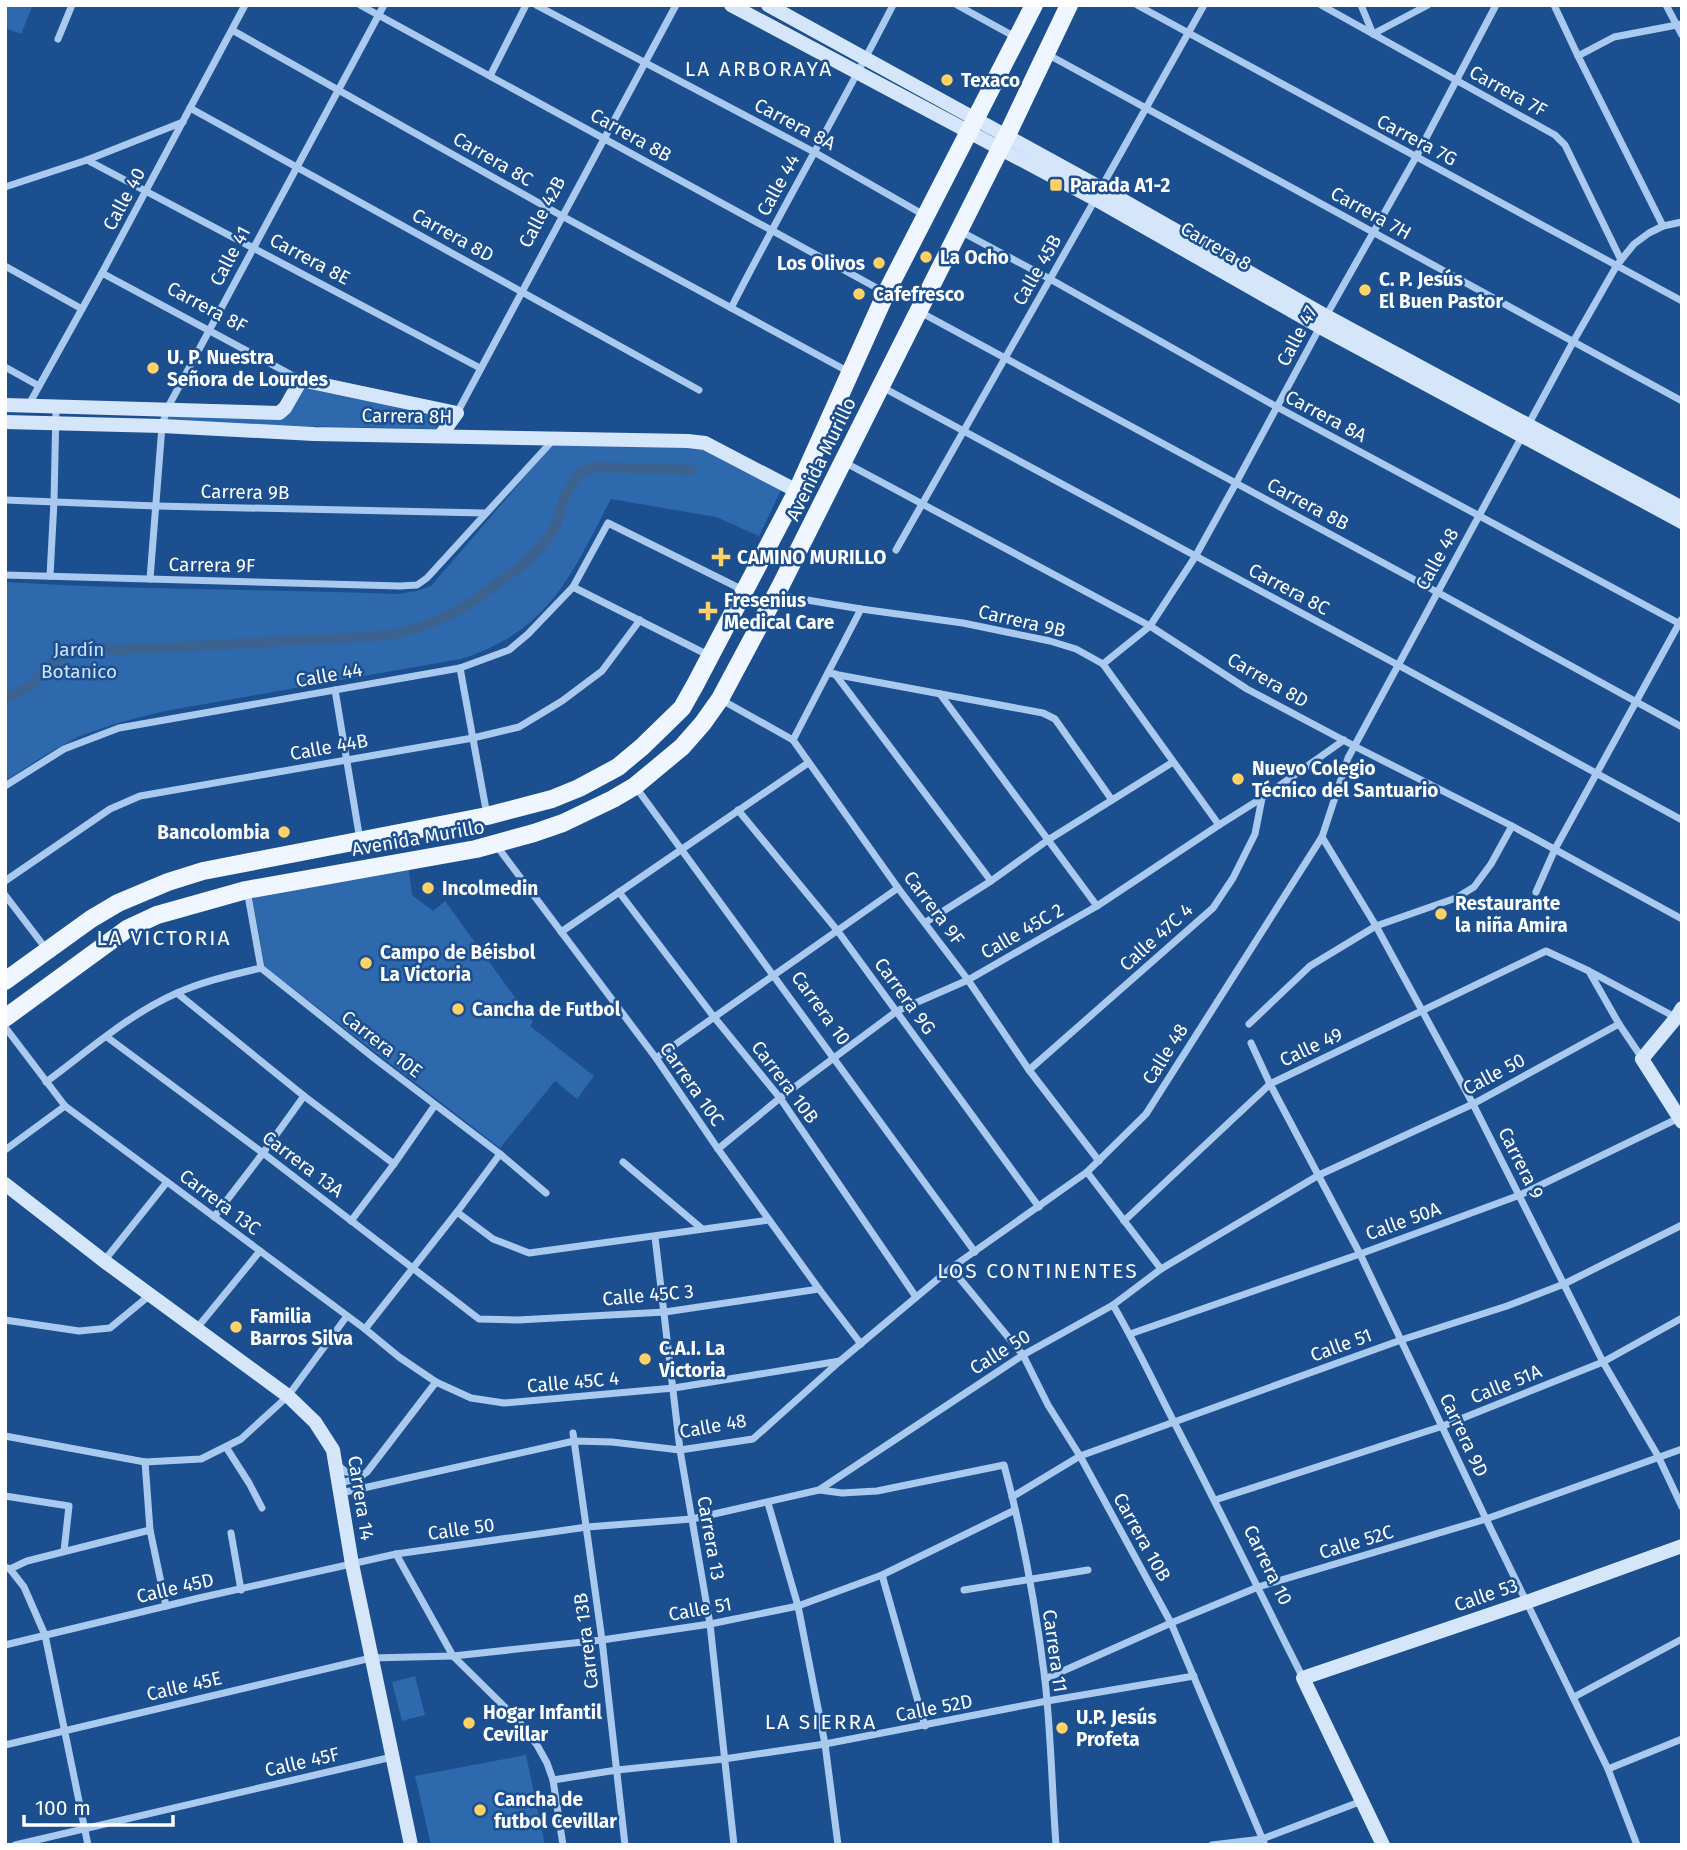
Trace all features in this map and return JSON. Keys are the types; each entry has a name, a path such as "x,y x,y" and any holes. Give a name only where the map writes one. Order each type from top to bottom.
{"main road":[{"name":"Avenida Murillo","path":"5,981 71,932 118,903 150,888 203,872 487,816 552,799 598,779 618,767 649,741 682,708 745,592 797,491 886,293 1034,5"},
{"name":"Avenida Murillo","path":"5,1018 127,929 142,921 246,890 496,845 563,823 613,799 635,786 682,747 720,699 776,594 1003,143 1069,5"}],"street":[{"path":"58,38 72,5"},
{"name":"Calle 40","path":"27,406 102,273 245,5"},
{"name":"Carrera 8B","path":"360,5 886,293"},
{"name":"Calle 41","path":"149,579 162,426 167,409 384,5"},
{"path":"490,76 526,5"},
{"name":"Carrera 8A","path":"536,5 814,152 925,215"},
{"name":"Calle 42B","path":"441,435 457,413 676,5"},
{"name":"Carrera 8","path":"731,5 862,66 1098,193 1323,321 1526,431 1682,522"},
{"name":"Carrera 8","path":"768,5 862,66"},
{"name":"Calle 44","path":"731,308 894,5"},
{"path":"957,5 1017,38"},
{"name":"Carrera 7G","path":"1137,5 1416,157 1619,263 1682,301"},
{"name":"Calle 45B","path":"896,550 1204,5"},
{"name":"Carrera 7F","path":"1321,5 1555,135 1565,145 1619,263"},
{"path":"1361,5 1373,34 1428,5"},
{"name":"Calle 47","path":"1103,664 1150,626 1195,557 1372,232 1416,157 1496,5"},
{"path":"1554,5 1663,226"},
{"path":"1665,5 1679,25 1682,35"},
{"path":"1578,56 1614,37 1679,25"},
{"name":"Carrera 8C","path":"232,30 562,216 850,372"},
{"name":"Carrera 7H","path":"1046,54 1682,401"},
{"name":"Carrera 8D","path":"190,108 699,390"},
{"path":"5,187 87,160 183,121"},
{"name":"Carrera 8E","path":"87,160 480,368"},
{"name":"Calle 48","path":"340,1489 574,1437 680,1450 753,1439 840,1361 951,1268 1039,1207 1099,1161 1146,1114 1322,837 1348,758 1573,342 1619,263 1634,244 1649,233 1663,226 1682,222"},
{"name":"Carrera 8A","path":"958,230 1277,407 1681,623"},
{"path":"5,267 82,309"},
{"name":"Carrera 8F","path":"102,273 301,380 457,413"},
{"name":"Carrera 8B","path":"918,311 1682,727"},
{"path":"5,367 38,386"},
{"name":"Carrera 8H","path":"5,422 56,415 167,409 279,413 285,408 301,380"},
{"name":"Carrera 8C","path":"881,386 1682,820"},
{"name":"Carrera 8H","path":"5,405 27,406 56,415 162,426 314,434 688,441 705,443 797,491"},
{"path":"50,576 56,415"},
{"name":"Carrera 8","path":"1526,431 1682,508"},
{"path":"484,513 554,438"},
{"name":"Carrera 8D","path":"844,462 1150,626 1247,689 1512,826 1682,919"},
{"name":"Carrera 9B","path":"5,500 484,513"},
{"name":"Carrera 9F","path":"5,575 417,585 427,578 484,513"},
{"name":"Calle 44","path":"5,786 64,749 119,728 460,668 509,650 573,587 608,523 745,592"},
{"path":"573,587 710,656"},
{"name":"Carrera 9B","path":"776,594 963,623 1076,649 1103,664 1219,825"},
{"path":"793,740 831,673 862,609"},
{"name":"Calle 44B","path":"5,881 110,809 140,796 473,738 519,727 562,701 602,671 640,620"},
{"path":"1536,892 1555,849 1681,623"},
{"path":"460,668 487,816"},
{"path":"831,673 1043,713 1055,719 1112,800"},
{"path":"831,673 991,881"},
{"path":"335,690 360,839"},
{"path":"940,694 1097,906"},
{"name":"Carrera 9F","path":"720,699 793,740 898,888 968,980 1029,1070 1099,1161"},
{"name":"Calle 45C 2","path":"718,1149 780,1098 897,1011 968,980 1097,906 1262,798 1344,740"},
{"path":"926,922 1173,762"},
{"path":"561,932 808,763"},
{"name":"Carrera 10","path":"635,786 975,1252"},
{"name":"Calle 47C 4","path":"1029,1070 1213,908 1233,878 1255,834 1262,798"},
{"name":"Carrera 9G","path":"738,810 837,930 1039,1207"},
{"path":"1249,1024 1310,966 1376,926 1456,898 1474,887 1491,864 1512,826"},
{"name":"Carrera 9","path":"1322,837 1376,926 1474,1104 1603,1362 1658,1456 1682,1507"},
{"name":"Carrera 10C","path":"496,845 656,1058 769,1220 862,1344"},
{"path":"656,1058 898,888"},
{"path":"46,1082 144,1010 177,993 217,978 261,968 246,890"},
{"name":"Carrera 10B","path":"619,892 714,1017 780,1098 916,1297"},
{"path":"5,895 47,951"},
{"name":"Calle 49","path":"1124,1221 1270,1084 1546,951 1589,971"},
{"name":"Carrera 10E","path":"261,968 500,1154 546,1193"},
{"path":"1589,971 1680,1016 1642,1059"},
{"path":"1589,971 1680,1120"},
{"path":"177,993 304,1096 394,1164"},
{"name":"Calle 50","path":"352,1564 396,1554 587,1527 692,1519 819,1490 1023,1355 1113,1305 1161,1269 1319,1175 1474,1104 1619,1024"},
{"name":"Carrera 13C","path":"5,1027 65,1106 436,1382"},
{"name":"Carrera 13A","path":"107,1037 479,1319"},
{"name":"Carrera 9D","path":"1251,1043 1360,1254 1574,1697 1608,1769 1637,1845"},
{"path":"214,1217 304,1096"},
{"path":"351,1221 435,1105"},
{"path":"5,1150 65,1106"},
{"name":"Calle 50A","path":"1130,1334 1520,1195 1680,1120"},
{"path":"365,1329 500,1154"},
{"path":"623,1162 701,1228"},
{"path":"1087,1172 1161,1269"},
{"path":"104,1261 167,1182"},
{"name":"Carrera 14","path":"5,1184 104,1261 288,1396 315,1422 333,1450 352,1564 411,1845"},
{"path":"457,1212 493,1240 529,1253 769,1220"},
{"name":"Calle 51","path":"1012,1497 1080,1456 1401,1340 1507,1306 1564,1283 1682,1225"},
{"name":"Carrera 13","path":"655,1237 680,1450 710,1624 734,1845"},
{"path":"196,1329 260,1251"},
{"name":"Carrera 10B","path":"951,1268 1023,1355 1048,1405 1080,1456 1171,1623 1264,1842"},
{"name":"Calle 45C 3","path":"479,1319 518,1320 665,1312 819,1289"},
{"path":"5,1320 79,1331 110,1328 150,1295"},
{"name":"Carrera 10","path":"1113,1305 1215,1500 1383,1845"},
{"path":"5,1436 145,1462 201,1459 241,1439 288,1396 347,1316"},
{"name":"Calle 51A","path":"1215,1500 1443,1426 1603,1362 1682,1318"},
{"name":"Calle 45C 4","path":"436,1382 471,1398 504,1404 674,1388 840,1361"},
{"path":"340,1489 367,1472 436,1382"},
{"name":"Carrera 13B","path":"574,1437 602,1640 625,1845"},
{"path":"226,1447 262,1508"},
{"name":"Calle 52C","path":"1045,1679 1258,1587 1486,1519 1682,1449"},
{"path":"145,1462 149,1530 166,1606"},
{"path":"335,1462 346,1472 360,1477"},
{"name":"Carrera 11","path":"819,1490 842,1493 877,1492 1004,1465 1029,1581 1045,1679 1056,1845"},
{"path":"5,1496 69,1506 64,1551"},
{"path":"768,1503 798,1606 825,1744 838,1845"},
{"name":"Calle 51","path":"371,1658 453,1656 602,1640 710,1624 798,1606 882,1575 1015,1510"},
{"path":"88,1845 45,1635 24,1587 7,1568 149,1530"},
{"path":"231,1533 241,1590"},
{"name":"Calle 53","path":"1303,1678 1682,1546"},
{"path":"396,1554 453,1656 517,1719 542,1754 553,1780 563,1845"},
{"name":"Calle 45D","path":"5,1645 352,1564"},
{"path":"964,1590 1088,1570"},
{"path":"882,1575 925,1726"},
{"path":"1574,1697 1682,1639"},
{"name":"Calle 45E","path":"5,1745 371,1658"},
{"name":"Calle 52D","path":"553,1780 825,1744 1194,1676"},
{"path":"1608,1769 1682,1739"},
{"name":"Calle 45F","path":"15,1845 392,1757"},
{"path":"1212,1845 1264,1842 1362,1801"}],"green space":[{"path":"5,5 33,5 21,34 5,28"},
{"path":"302,384 444,414 436,429 168,423 168,417 279,416"},
{"name":"Jardín Botanico","path":"554,443 699,448 782,488 759,536 716,517 611,499 583,552 554,597 537,616 516,633 491,647 461,659 165,711 121,722 80,736 5,781 5,582 398,594 417,591 431,586"},
{"path":"409,870 412,895 433,911 445,901 533,1022 530,1026 594,1076 577,1099 555,1081 500,1148 265,967 251,891"},
{"path":"415,1676 425,1715 402,1721 392,1682"},
{"name":"Cancha de futbol Cevillar","path":"526,1755 545,1845 431,1845 415,1776"}],"waterway":[{"path":"5,699 32,685 52,662 74,651 391,635 421,627 475,600 523,565 555,528 565,495 580,473 596,467 692,470"}],"place":[{"name":"Texaco","path":"947,80"},
{"name":"Parada A1-2","path":"1056,185"},
{"name":"La Ocho","path":"926,257"},
{"name":"Los Olivos","path":"879,263"},
{"name":"C. P. Jesús El Buen Pastor","path":"1365,290"},
{"name":"Cafefresco","path":"859,294"},
{"name":"U. P. Nuestra Señora de Lourdes","path":"153,368"},
{"name":"CAMINO MURILLO","path":"721,557"},
{"name":"Fresenius Medical Care","path":"708,611"},
{"name":"Nuevo Colegio Técnico del Santuario","path":"1238,779"},
{"name":"Bancolombia","path":"284,832"},
{"name":"Incolmedin","path":"428,888"},
{"name":"Restaurante la niña Amira","path":"1441,914"},
{"name":"Campo de Béisbol La Victoria","path":"366,963"},
{"name":"Cancha de Futbol","path":"458,1009"},
{"name":"Familia Barros Silva","path":"236,1327"},
{"name":"C.A.I. La Victoria","path":"645,1359"},
{"name":"Hogar Infantil Cevillar","path":"469,1723"},
{"name":"U.P. Jesús Profeta","path":"1062,1728"},
{"name":"Cancha de futbol Cevillar","path":"480,1810"}],"district":[{"name":"LA ARBORAYA","path":"759,69"},
{"name":"LA VICTORIA","path":"164,938"},
{"name":"LOS CONTINENTES","path":"1038,1271"},
{"name":"LA SIERRA","path":"821,1722"}]}
